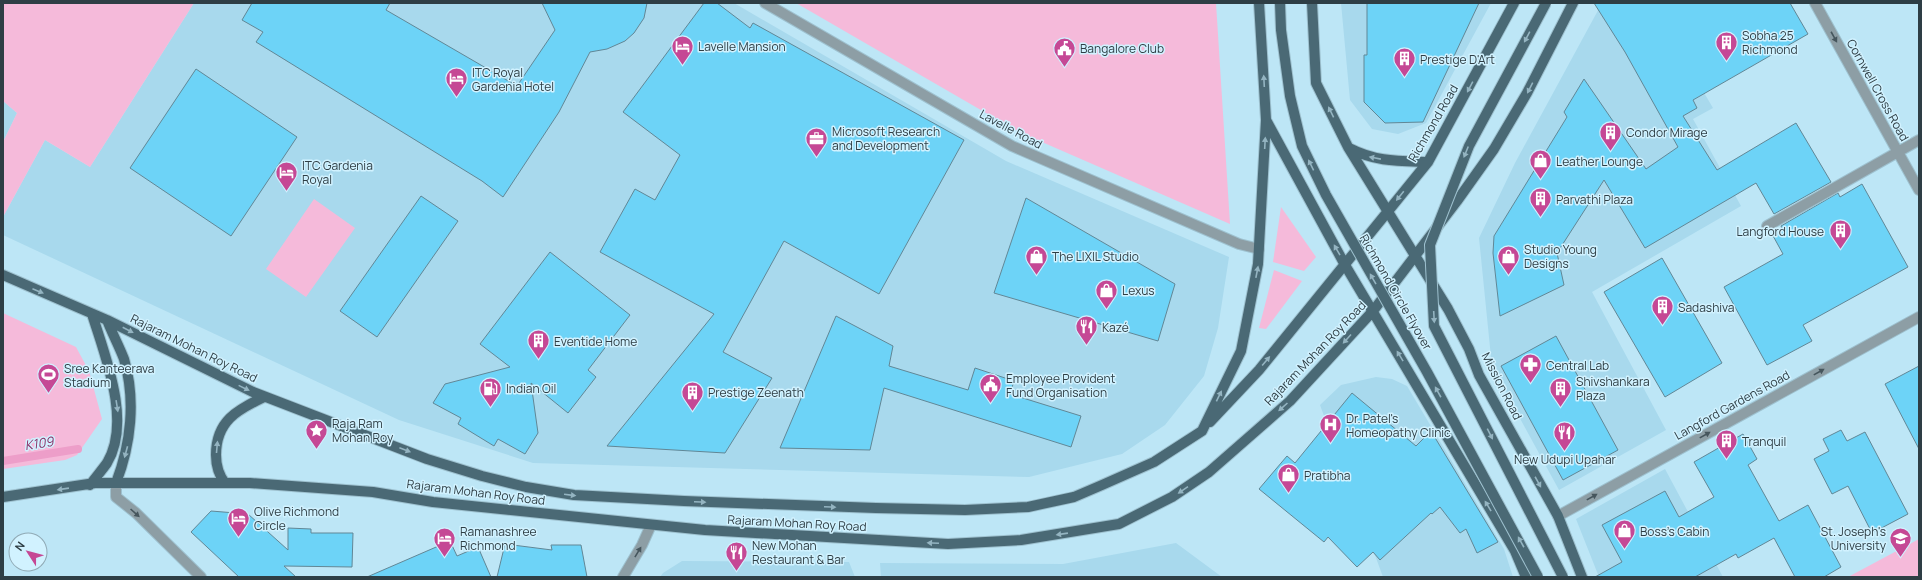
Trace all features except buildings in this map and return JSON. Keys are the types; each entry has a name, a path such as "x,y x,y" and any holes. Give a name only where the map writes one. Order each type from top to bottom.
{"main road":[{"path":"1202,431 1241,352 1258,264 1266,120 1259,3"},
{"name":"Richmond Circle Flyover","path":"1280,3 1281,30 1290,96 1302,146 1326,195 1427,372 1538,577"},
{"name":"Mission Road","path":"1312,3 1316,83 1348,147 1389,211 1414,255 1448,309 1469,349 1479,375 1558,516 1582,577"},
{"name":"Richmond Road","path":"1345,265 1428,162 1514,3"},
{"name":"Richmond Circle Flyover","path":"1546,3 1469,146 1430,245 1434,326 1563,577"},
{"name":"Rajaram Mohan Roy Road","path":"3,497 90,485 116,483 225,483 373,492 433,502 705,530 948,544 1021,540 1119,524 1172,497 1209,472 1290,401 1373,311 1414,255 1457,201 1494,149 1527,93 1573,3"},
{"path":"1266,120 1345,265 1515,551 1526,577"},
{"path":"1348,147 1364,156 1388,161 1428,162"},
{"name":"Rajaram Mohan Roy Road","path":"3,275 107,320 264,396 427,459 482,476 526,487 574,495 876,508 965,510 1028,507 1074,497 1154,462 1202,431 1259,370 1345,265"},
{"path":"90,485 108,462 115,440 118,411 111,376 92,314"},
{"path":"107,320 124,359 129,388 129,441 116,483"},
{"path":"225,483 219,475 216,461 218,434 228,418 264,396"}],"street":[{"name":"Lavelle Road","path":"766,3 1012,146 1239,244 1259,250"},
{"name":"Cornwell Cross Road","path":"1815,3 1919,190"},
{"path":"1767,226 1919,140"},
{"name":"Langford Gardens Road","path":"1558,516 1919,317"},
{"path":"116,483 116,497 136,513 201,577"},
{"path":"628,575 651,525"}],"shaded area":[{"path":"3,3 194,3 90,167 45,140 3,217 3,142 17,113 3,101"},
{"path":"194,3 734,3 1006,161 1229,257 1218,328 1204,376 1165,425 1122,454 1029,477 533,463 399,420 3,235 3,217 45,140 90,167"},
{"name":"Bangalore Club","path":"796,3 1216,3 1230,224 1019,132"},
{"path":"1341,3 1491,3 1426,123 1398,134 1372,129 1350,100"},
{"path":"1602,3 1651,3 1713,108 1693,119 1741,206 1592,292 1666,430 1559,490 1492,367 1479,238 1515,163"},
{"path":"3,101 17,113 3,142"},
{"path":"314,199 355,228 306,297 266,269"},
{"path":"1281,207 1316,257 1304,271 1273,262"},
{"path":"1274,270 1302,281 1266,329 1259,328"},
{"name":"Sree Kanteerava Stadium","path":"3,313 76,347 89,371 102,419 77,455 65,460 3,469"},
{"path":"1376,377 1392,379 1407,386 1504,549 1513,577 1383,577 1320,405 1341,385"},
{"path":"1665,469 1723,577 1599,577 1576,519"},
{"name":"St. Joseph's University","path":"1919,539 1919,577 1848,577"},
{"path":"1176,543 1222,577 881,577 880,563 1063,564"},
{"path":"682,561 849,562 855,577 660,577 663,573"}],"waterway":[{"name":"K109","path":"3,461 78,449"}],"place":[{"name":"Sobha 25 Richmond","path":"1727,62"},
{"name":"Lavelle Mansion","path":"682,66"},
{"name":"Bangalore Club","path":"1064,68"},
{"name":"Prestige D'Art","path":"1404,78"},
{"name":"ITC Royal Gardenia Hotel","path":"457,98"},
{"name":"Condor Mirage","path":"1611,152"},
{"name":"Microsoft Research and Development","path":"816,158"},
{"name":"Leather Lounge","path":"1541,180"},
{"name":"ITC Gardenia Royal","path":"287,192"},
{"name":"Parvathi Plaza","path":"1541,218"},
{"name":"Langford House","path":"1840,250"},
{"name":"The LIXIL Studio","path":"1036,276"},
{"name":"Studio Young Designs","path":"1509,276"},
{"name":"Lexus","path":"1106,310"},
{"name":"Sadashiva","path":"1663,326"},
{"name":"Kazé","path":"1086,346"},
{"name":"Eventide Home","path":"538,360"},
{"name":"Central Lab","path":"1531,384"},
{"name":"Sree Kanteerava Stadium","path":"49,394"},
{"name":"Employee Provident Fund Organisation","path":"991,404"},
{"name":"Indian Oil","path":"490,408"},
{"name":"Shivshankara Plaza","path":"1560,408"},
{"name":"Prestige Zeenath","path":"693,412"},
{"name":"Dr. Patel's Homeopathy Clinic","path":"1331,444"},
{"name":"Raja Ram Mohan Roy","path":"317,450"},
{"name":"New Udupi Upahar","path":"1565,452"},
{"name":"Tranquil","path":"1726,460"},
{"name":"Pratibha","path":"1288,494"},
{"name":"Olive Richmond Circle","path":"238,538"},
{"name":"Boss's Cabin","path":"1625,550"},
{"name":"Ramanashree Richmond","path":"444,558"},
{"name":"St. Joseph's University","path":"1901,558"},
{"name":"New Mohan Restaurant & Bar","path":"737,572"}]}
